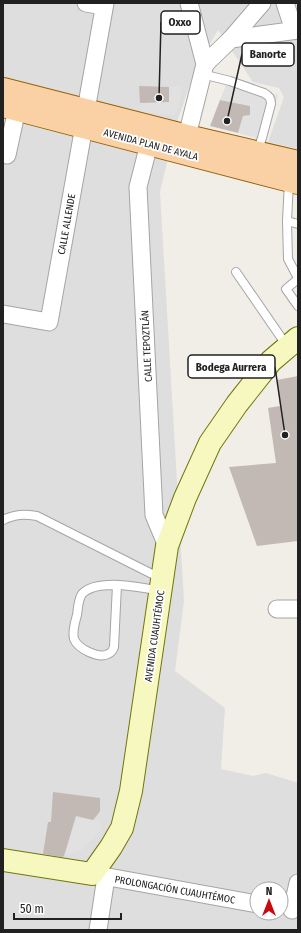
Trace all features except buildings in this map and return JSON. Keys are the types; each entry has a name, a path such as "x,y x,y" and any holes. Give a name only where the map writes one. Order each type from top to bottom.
{"main road":[{"name":"AVENIDA PLAN DE AYALA","path":"3,88 85,118 149,144 295,175"},
{"name":"AVENIDA PLAN DE AYALA","path":"10,107 85,118 187,136 257,152 295,175"},
{"name":"AVENIDA CUAUHTÉMOC","path":"99,876 111,848 122,828 131,791 167,546 185,498 210,444 237,404 271,361 293,342"},
{"path":"3,860 99,876"}],"street":[{"path":"86,3 104,4"},
{"path":"187,136 203,69 189,3"},
{"path":"203,69 262,3"},
{"path":"231,39 296,30 285,3"},
{"name":"CALLE ALLENDE","path":"3,314 49,322 104,4"},
{"path":"3,154 8,155 10,107"},
{"name":"CALLE TEPOZTLÁN","path":"149,144 138,187 154,515 167,546"},
{"path":"277,609 298,610"},
{"path":"98,930 99,876"},
{"name":"PROLONGACIÓN CUAUHTÉMOC","path":"99,876 249,903"},
{"path":"290,910 298,883"}],"lane":[{"path":"203,69 230,81 264,93 271,99 271,104 257,152"},
{"path":"295,175 287,221 288,259 298,279 286,289 298,306"},
{"path":"287,221 298,224"},
{"path":"236,272 293,342"},
{"path":"3,520 11,516 24,514 37,516 142,569 161,585"},
{"path":"117,585 114,647 112,652 108,655 99,655 87,651 78,646 74,639 74,631 80,600 83,594 90,589 101,585 117,585 142,587 161,585"}],"shaded area":[{"path":"3,3 298,3 298,149 268,142 284,97 279,88 253,82 218,30 196,67 175,128 160,192 184,601 175,671 225,708 221,769 253,776 266,773 298,783 298,930 3,930"},
{"path":"227,82 278,95 265,141 238,133 243,116 250,115 250,106 220,100"},
{"path":"181,86 180,102 174,115 140,113 140,103 169,102 169,87"},
{"path":"77,818 101,821 101,829 81,850 64,856 73,826"}],"place":[{"name":"Oxxo","path":"159,98"},
{"name":"Banorte","path":"227,121"},
{"name":"Bodega Aurrera","path":"285,435"}]}
